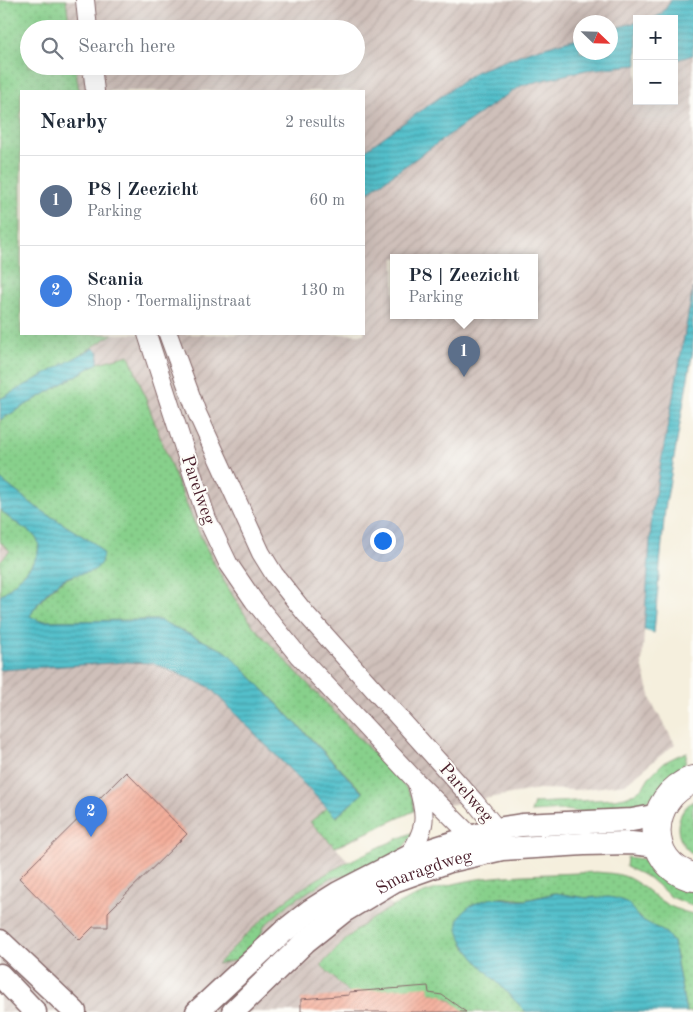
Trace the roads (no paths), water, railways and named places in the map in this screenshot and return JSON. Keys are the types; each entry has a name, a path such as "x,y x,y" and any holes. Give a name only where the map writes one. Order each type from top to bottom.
{"highway":[{"path":"693,780 670,793 662,805 657,833 666,859 676,869 693,877"}],"street":[{"path":"85,0 87,20"},
{"path":"93,75 94,90"},
{"name":"Parelweg","path":"147,335 207,519 228,563 279,634 416,781 471,836 491,851 496,829 474,801 305,613 274,574 250,530 196,413 168,335"},
{"name":"Smaragdweg","path":"408,857 420,837 424,822 423,804 416,781"},
{"name":"Smaragdweg","path":"197,1012 283,932 311,910 338,893 408,857 496,829 522,825 632,820 659,815"},
{"name":"Smaragdweg","path":"233,1012 305,942 344,911 394,881 450,861 502,849 584,844 631,844 661,848"},
{"path":"0,941 74,1012"},
{"path":"0,975 36,1012"}],"water":[{"path":"671,0 693,0 693,55 678,60 678,15 659,15"},
{"path":"633,23 633,65 586,70 523,85 365,194 365,150 475,72 530,51 573,39 573,60 618,60 618,27"},
{"path":"693,288 693,350 665,509 654,633 644,630 652,511"},
{"path":"93,348 99,352 98,363 0,420 0,399"},
{"path":"0,479 36,507 95,544 103,553 101,561 94,570 70,576 54,586 30,616 40,621 159,620 227,652 363,793 336,817 209,687 153,663 127,662 0,670 0,596 27,570 38,553 39,545 32,534 0,509"},
{"path":"556,893 587,898 609,897 619,899 628,903 639,918 666,933 673,942 686,1012 526,1012 473,957 465,946 458,925 460,915 469,907 485,900 496,898 526,900"}],"place":[{"name":"P8 | Zeezicht","path":"464,377"},
{"name":"Scania","path":"91,837"}]}
